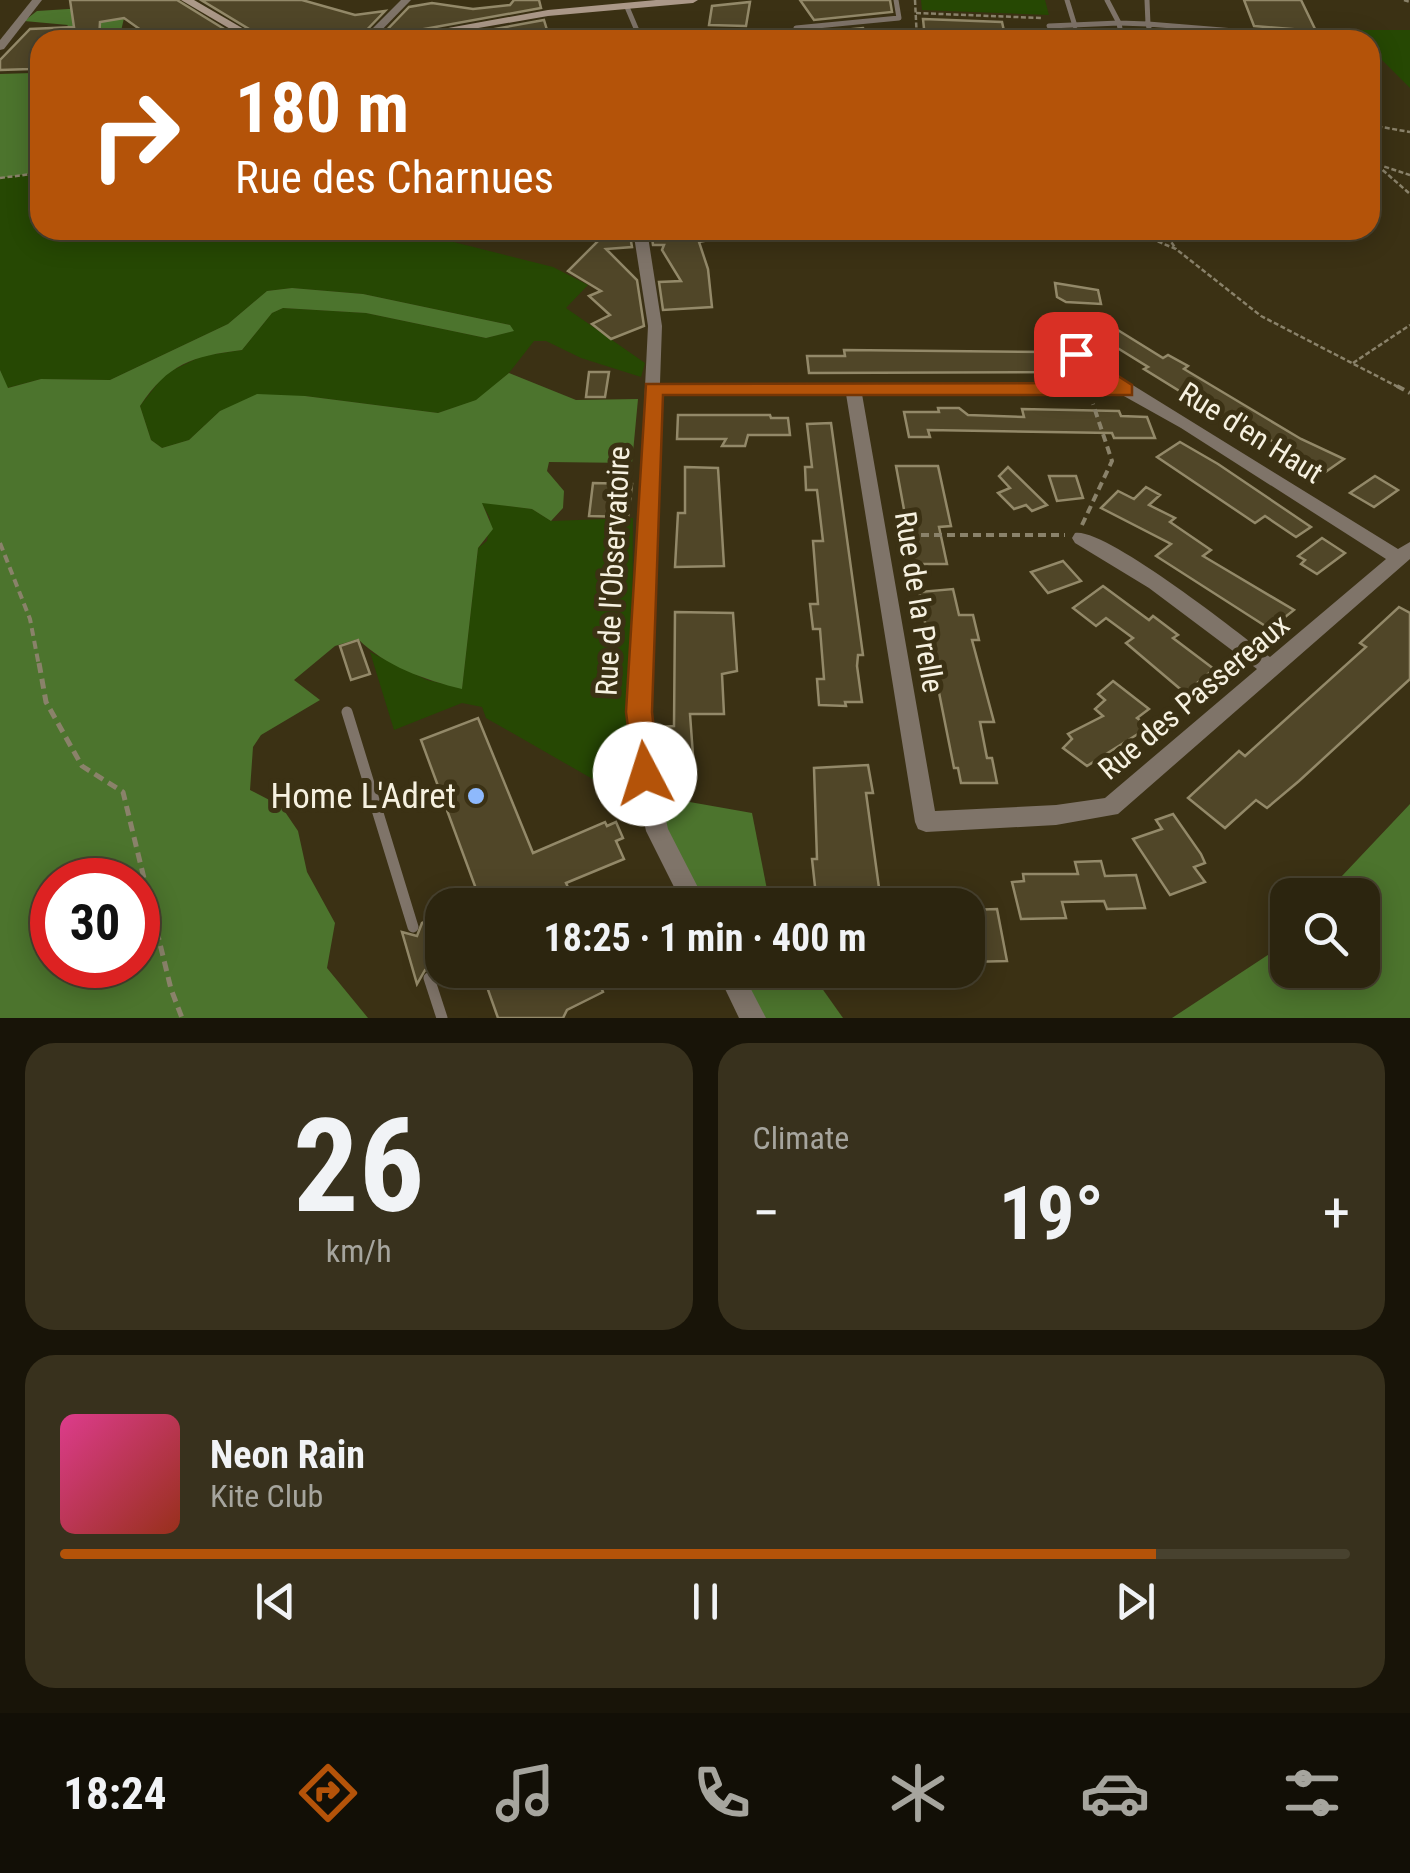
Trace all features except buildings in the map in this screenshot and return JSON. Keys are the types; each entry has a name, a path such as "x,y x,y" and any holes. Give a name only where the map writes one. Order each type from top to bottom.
{"main road":[{"path":"186,0 240,30"},
{"path":"446,30 527,16 693,0"}],"street":[{"path":"0,48 37,0"},
{"path":"376,30 406,0"},
{"name":"Rue de l'Observatoire","path":"642,240 655,326 639,712 645,774 657,831 686,888"},
{"name":"Rue d'en Haut","path":"1076,354 1125,390 1404,554"},
{"path":"653,388 854,392 1125,390"},
{"name":"Rue de la Prelle","path":"854,392 926,822"},
{"path":"1081,538 1126,561 1272,670"},
{"name":"Rue des Passereaux","path":"926,822 1056,816 1110,807 1404,554"},
{"path":"737,988 753,1018"}],"lane":[{"path":"796,28 900,18 896,0"},
{"path":"1067,0 1075,26"},
{"path":"1106,0 1120,30"},
{"path":"1147,0 1150,30"},
{"path":"627,6 638,30"},
{"path":"1270,21 1273,30"},
{"path":"1049,26 1118,22 1224,30"},
{"path":"347,712 414,927"},
{"path":"432,988 442,1018"}],"path":[{"path":"915,0 917,30"},
{"path":"1404,0 1410,2"},
{"path":"916,12 1024,16 1052,20 1059,26"},
{"path":"1380,127 1410,132"},
{"path":"1380,166 1410,175"},
{"path":"1380,168 1410,194"},
{"path":"0,178 30,174"},
{"path":"1154,240 1176,249 1261,316 1410,393"},
{"path":"1170,240 1176,249"},
{"path":"1353,363 1410,325"},
{"path":"1081,538 1082,522 1112,461 1088,390"},
{"path":"878,535 1051,532"},
{"path":"0,543 30,619 46,702 82,766 122,792 162,955 182,1018"}],"green space":[{"path":"921,0 1045,0 1049,15 922,10"},
{"path":"84,8 90,24 124,18 121,30 63,30 68,25 24,21 37,11"},
{"path":"1380,30 1410,30 1410,88 1380,58"},
{"path":"30,73 30,174 0,178 0,74"},
{"path":"30,174 30,240 446,240 553,267 588,285 566,308 645,363 641,377 581,358 546,341 534,341 509,373 477,400 438,413 305,396 220,411 189,440 162,448 151,440 140,406 165,374 202,356 242,350 272,313 283,308 366,313 486,338 513,331 510,325 363,294 292,288 267,291 228,324 110,380 41,379 7,388 0,370 0,178"},
{"path":"292,288 363,294 510,325 514,331 486,338 366,313 283,308 272,313 242,350 183,364 150,392 140,406 151,440 162,448 189,440 220,411 257,394 305,396 438,413 476,400 509,373 576,400 638,399 632,463 549,462 547,471 564,491 563,508 551,521 532,509 482,503 493,529 478,548 462,689 406,671 358,639 335,646 294,680 320,700 261,735 253,747 250,790 281,806 298,831 307,872 335,923 327,968 368,1018 0,1018 0,370 8,388 41,379 110,380 228,324 267,291"},
{"path":"481,502 532,509 551,521 633,518 631,801 486,718 482,707 462,703 394,730 370,652 427,680 462,688 478,548 487,541 490,518"},
{"path":"650,795 752,813 767,888 688,888"},
{"path":"1410,804 1410,1018 1172,1018 1270,954 1270,988 1380,988 1380,878 1340,878"},
{"path":"745,988 822,988 843,1018 763,1018"}],"place":[{"name":"Home L'Adret","path":"476,796"}],"route":[{"path":"645,774 639,712 653,388 854,392 1125,390 1076,354"}]}
